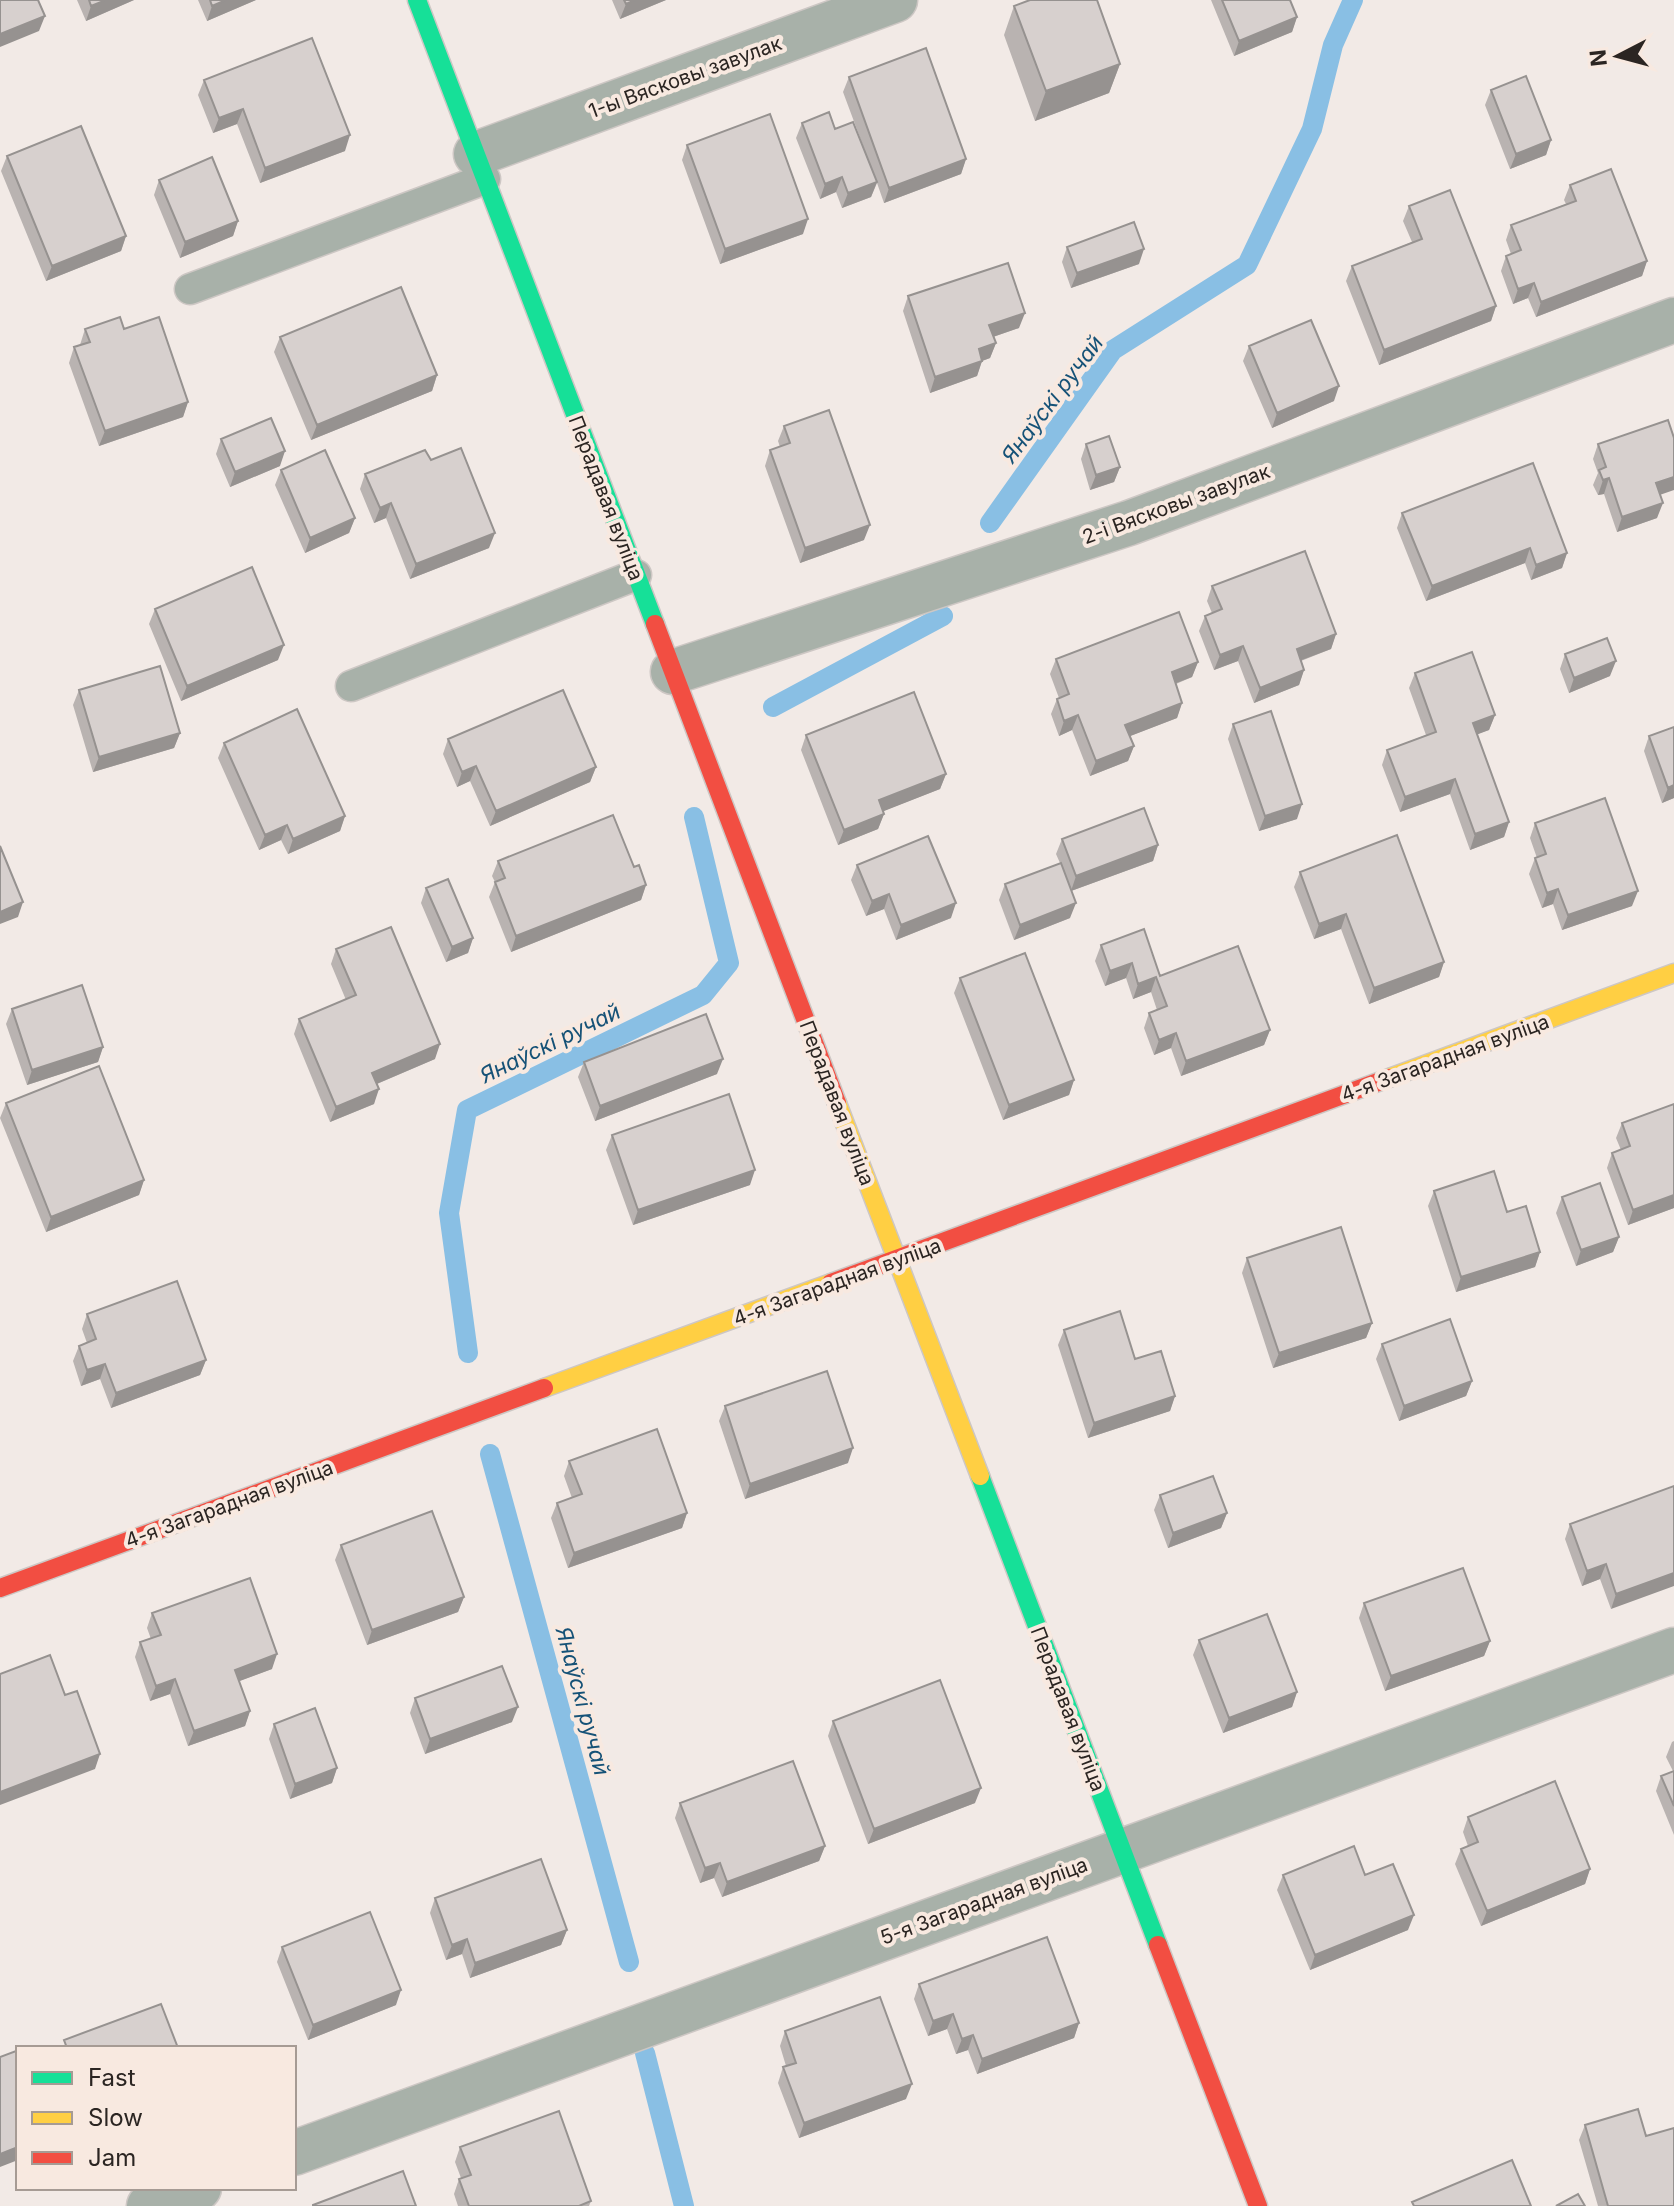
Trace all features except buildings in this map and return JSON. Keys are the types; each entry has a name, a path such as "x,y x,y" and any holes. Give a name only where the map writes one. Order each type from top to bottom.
{"street":[{"name":"Перадавая вуліца","path":"417,0 1258,2206"},
{"name":"1-ы Вясковы завулак","path":"480,166 895,0"},
{"name":"2-і Вясковы завулак","path":"673,672 1129,523 1674,320"},
{"name":"4-я Загарадная вуліца","path":"0,1588 1674,973"},
{"name":"5-я Загарадная вуліца","path":"296,2152 1674,1650"},
{"path":"149,2206 193,2190"}],"lane":[{"path":"190,289 480,166"},
{"path":"351,686 636,575"}],"waterway":[{"name":"Янаўскі ручай","path":"990,523 1113,350 1247,265 1312,129 1333,45 1353,0"},
{"name":"Янаўскі ручай","path":"773,707 943,616"},
{"name":"Янаўскі ручай","path":"468,1353 449,1213 467,1110 703,995 729,963 694,817"},
{"name":"Янаўскі ручай","path":"490,1454 629,1962"},
{"name":"Янаўскі ручай","path":"645,2053 684,2206"}],"traffic: fast":[{"path":"417,0 655,624"},
{"path":"980,1476 1158,1945"}],"traffic: slow":[{"path":"1389,1078 1674,973"},
{"path":"837,1103 980,1476"},
{"path":"544,1388 831,1283"}],"traffic: jam":[{"path":"655,624 837,1103"},
{"path":"831,1283 1389,1078"},
{"path":"0,1588 544,1388"},
{"path":"1158,1945 1258,2206"}]}
